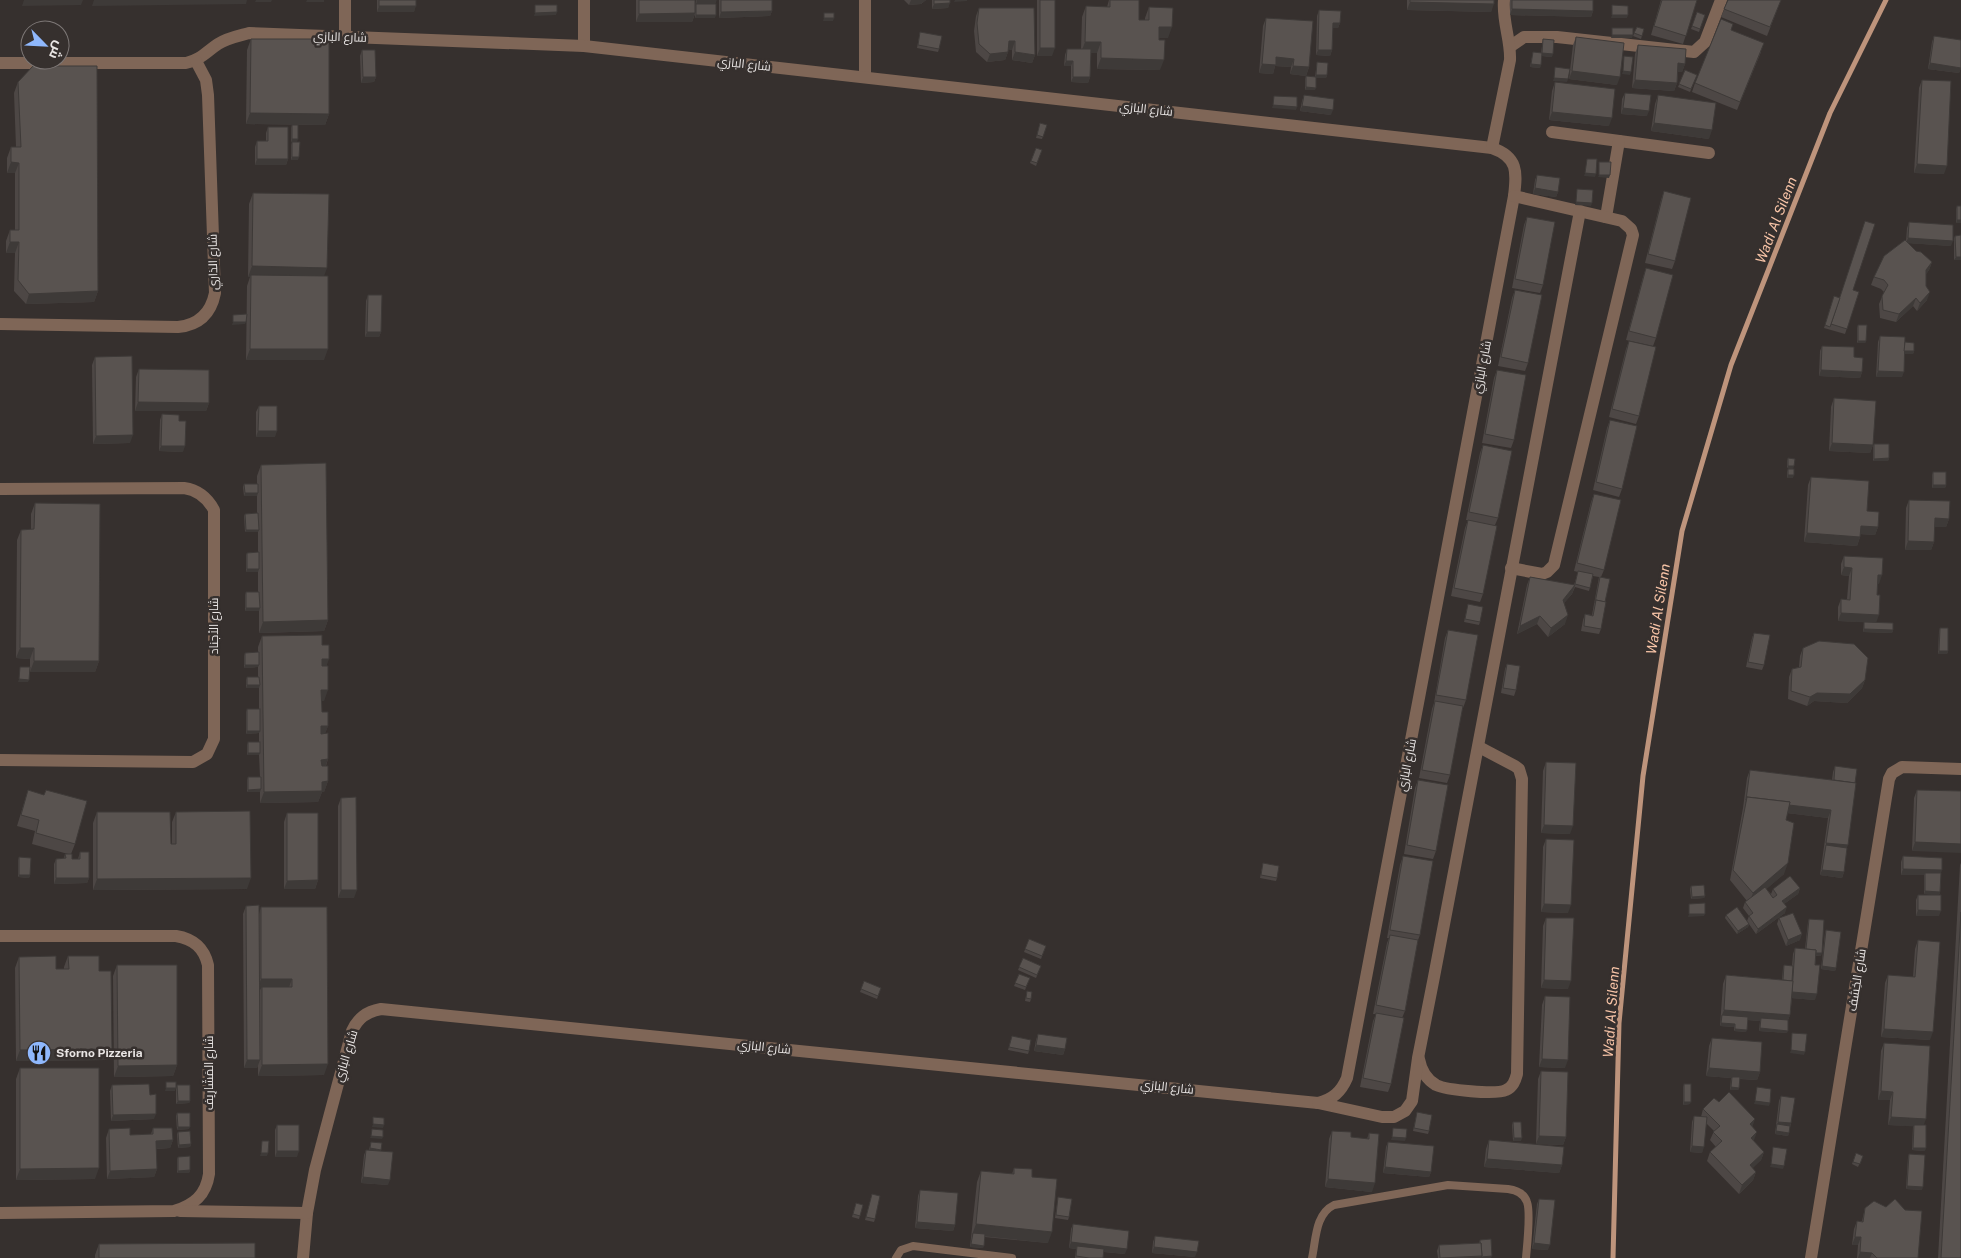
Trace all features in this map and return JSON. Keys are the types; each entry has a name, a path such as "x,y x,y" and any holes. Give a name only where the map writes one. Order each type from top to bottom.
{"street":[{"path":"345,0 345,37"},
{"path":"584,0 584,46"},
{"path":"865,0 865,77"},
{"path":"1492,148 1510,60 1511,46 1504,20 1504,0"},
{"path":"1511,46 1524,37 1557,37 1694,52 1705,42 1721,0"},
{"name":"شارع البازي","path":"196,61 218,44 233,37 249,33 584,46 1492,148 1500,151 1513,162 1516,182 1347,1078 1344,1086 1333,1097 1318,1102 381,1009 363,1015 356,1022 352,1031 322,1140 307,1213 303,1258"},
{"path":"0,63 186,64 196,61"},
{"name":"شارع الذاري","path":"0,324 178,327 196,323 209,310 214,293 208,95 206,80 196,61"},
{"path":"1552,132 1709,153"},
{"path":"1606,217 1619,141"},
{"path":"1511,568 1542,574 1554,565 1632,241 1631,229 1622,221 1514,196"},
{"path":"1318,1102 1382,1116 1394,1116 1405,1111 1412,1101 1418,1058 1580,211"},
{"name":"شارع الأجناد","path":"0,489 184,488 192,489 205,497 214,510 214,739 207,754 193,762 0,760"},
{"path":"1418,1058 1427,1078 1444,1088 1498,1092 1511,1087 1517,1074 1522,779 1519,769 1515,766 1479,747"},
{"name":"شارع الخِشف","path":"1811,1258 1892,773 1902,767 1961,769"},
{"name":"شارع المَشَارِيف","path":"0,936 176,936 191,940 202,951 208,965 209,1174 208,1183 200,1197 187,1207 174,1211 0,1213"},
{"path":"174,1211 307,1213"}],"lane":[{"path":"1312,1258 1322,1214 1327,1208 1334,1205 1448,1185 1516,1190 1522,1195 1527,1202 1528,1210 1526,1258"},
{"path":"896,1258 900,1250 913,1246 1012,1258"}],"building":[{"path":"379,0 416,0 416,6 379,6"},
{"path":"639,0 695,0 695,13 639,14"},
{"path":"716,0 716,1 697,1"},
{"path":"721,0 772,0 772,11 721,12"},
{"path":"934,0 950,0 950,3 934,4"},
{"path":"1040,0 1055,0 1055,48 1040,48"},
{"path":"1110,0 1139,0 1139,20 1149,20 1149,7 1173,8 1172,27 1159,27 1159,40 1165,40 1164,60 1101,58 1101,42 1085,42 1086,6 1110,7"},
{"path":"1410,0 1494,0 1494,4 1410,2"},
{"path":"1512,0 1593,0 1593,11 1512,9"},
{"path":"1662,0 1697,0 1686,36 1654,26"},
{"path":"1728,0 1781,0 1770,27 1724,9"},
{"path":"696,4 716,4 716,15 696,15"},
{"path":"535,5 557,5 557,12 535,13"},
{"path":"1612,5 1628,6 1628,15 1612,15"},
{"path":"979,8 1034,8 1035,55 1015,52 1015,41 1009,41 1008,52 990,54 979,44 977,23"},
{"path":"1319,10 1341,11 1340,23 1333,23 1332,50 1318,50"},
{"path":"1697,12 1705,15 1700,29 1692,26"},
{"path":"824,13 834,13 834,18 824,18"},
{"path":"1266,18 1313,21 1309,67 1293,66 1294,59 1276,57 1276,65 1262,64"},
{"path":"1721,19 1733,24 1731,30 1764,43 1740,102 1695,83"},
{"path":"1637,27 1644,29 1642,36 1634,33"},
{"path":"1612,28 1633,28 1633,35 1612,35"},
{"path":"920,32 942,36 939,49 918,45"},
{"path":"1934,36 1961,40 1961,68 1930,63"},
{"path":"1576,37 1624,43 1620,77 1572,71"},
{"path":"251,39 329,39 329,114 250,113"},
{"path":"1543,39 1554,40 1553,54 1542,53"},
{"path":"1638,45 1686,49 1685,64 1678,63 1677,83 1635,80"},
{"path":"1067,49 1091,49 1090,77 1073,77 1073,61 1066,61"},
{"path":"362,50 375,50 376,77 363,77"},
{"path":"1533,52 1542,53 1541,65 1531,64"},
{"path":"1624,56 1633,57 1631,72 1623,71"},
{"path":"1317,62 1328,63 1327,75 1316,75"},
{"path":"70,66 97,66 98,291 29,294 18,280 19,242 10,242 10,230 19,230 19,163 11,162 11,147 21,147 18,82 29,70 70,70"},
{"path":"1555,67 1570,69 1568,79 1554,78"},
{"path":"1685,70 1697,75 1691,89 1679,84"},
{"path":"1306,76 1316,77 1316,88 1306,87"},
{"path":"1922,80 1951,81 1947,166 1917,164"},
{"path":"1555,82 1615,89 1612,118 1552,112"},
{"path":"1625,93 1651,95 1649,111 1623,108"},
{"path":"1304,95 1334,99 1333,110 1302,106"},
{"path":"1658,95 1716,103 1712,130 1654,123"},
{"path":"1274,96 1297,97 1297,107 1273,105"},
{"path":"1040,123 1047,125 1043,137 1037,135"},
{"path":"292,125 298,125 298,139 292,139"},
{"path":"268,127 288,127 288,159 257,159 257,141 268,141"},
{"path":"292,142 300,142 299,157 292,157"},
{"path":"1036,148 1042,150 1037,163 1031,161"},
{"path":"1587,159 1597,159 1596,174 1585,173"},
{"path":"1599,162 1611,162 1610,175 1599,175"},
{"path":"1537,175 1560,178 1558,192 1535,188"},
{"path":"1577,189 1593,190 1592,203 1576,202"},
{"path":"1664,191 1691,198 1675,261 1648,254"},
{"path":"253,193 329,194 327,268 252,266"},
{"path":"1957,206 1961,206 1961,220 1957,220"},
{"path":"1527,217 1555,222 1543,285 1515,279"},
{"path":"1865,221 1875,224 1853,290 1859,292 1847,329 1831,324"},
{"path":"1909,222 1953,225 1953,241 1908,238"},
{"path":"1961,235 1961,257 1956,257 1955,236"},
{"path":"1905,240 1916,251 1921,252 1932,262 1926,270 1926,286 1930,292 1920,303 1916,298 1899,314 1883,310 1882,296 1888,285 1884,280 1874,277 1884,256"},
{"path":"1646,268 1673,275 1656,338 1629,331"},
{"path":"251,275 328,276 328,349 250,349"},
{"path":"1515,290 1542,295 1528,363 1501,357"},
{"path":"368,295 382,295 381,332 367,332"},
{"path":"1834,296 1840,298 1830,327 1825,325"},
{"path":"247,314 246,322 233,322 233,315"},
{"path":"1858,325 1867,325 1866,341 1858,341"},
{"path":"1880,336 1905,337 1904,372 1878,371"},
{"path":"1629,341 1656,347 1639,416 1612,409"},
{"path":"1905,342 1914,343 1914,351 1904,351"},
{"path":"1822,346 1854,347 1854,357 1863,358 1862,372 1821,370"},
{"path":"132,356 133,435 96,436 95,357"},
{"path":"139,369 209,370 209,403 138,402"},
{"path":"1497,370 1526,375 1514,440 1485,434"},
{"path":"1834,398 1876,401 1873,445 1832,443"},
{"path":"259,406 277,406 277,431 258,431"},
{"path":"162,414 179,415 179,421 186,421 185,446 161,446"},
{"path":"1610,420 1637,426 1622,489 1596,482"},
{"path":"1874,444 1889,444 1889,458 1874,459"},
{"path":"1483,445 1512,451 1498,518 1469,512"},
{"path":"1788,458 1795,459 1794,466 1788,466"},
{"path":"326,463 328,620 263,622 261,465"},
{"path":"1788,469 1794,469 1794,475 1788,475"},
{"path":"1933,472 1946,472 1946,485 1933,485"},
{"path":"1811,477 1869,481 1867,511 1879,512 1878,527 1861,526 1860,537 1807,533"},
{"path":"244,484 258,484 258,493 245,493"},
{"path":"1594,494 1621,500 1604,570 1577,563"},
{"path":"1909,500 1950,501 1949,519 1935,518 1934,542 1908,541"},
{"path":"35,503 100,504 99,661 34,661 34,648 20,648 21,530 34,529"},
{"path":"258,513 259,530 246,530 245,514"},
{"path":"1468,520 1497,526 1483,594 1454,588"},
{"path":"259,552 259,569 247,569 247,553"},
{"path":"1844,556 1883,558 1882,575 1878,575 1879,615 1841,613 1841,599 1850,600 1852,568 1844,567"},
{"path":"1578,571 1593,574 1590,588 1575,584"},
{"path":"1530,577 1575,585 1563,600 1568,615 1551,628 1540,616 1520,626"},
{"path":"1600,577 1610,579 1605,602 1596,600 1595,603"},
{"path":"246,592 259,592 260,608 246,608"},
{"path":"1596,600 1606,602 1601,629 1584,626 1585,614 1593,616"},
{"path":"1468,604 1483,607 1480,622 1465,619"},
{"path":"1864,622 1893,623 1893,630 1864,629"},
{"path":"1940,628 1948,628 1948,651 1939,651"},
{"path":"1448,630 1478,635 1466,700 1436,695"},
{"path":"1754,633 1770,635 1764,665 1748,662"},
{"path":"322,635 322,645 329,645 329,659 322,659 322,666 328,666 328,690 321,690 322,712 328,712 328,726 321,726 321,734 328,733 328,759 321,760 322,766 328,766 328,781 322,782 322,791 264,792 262,636"},
{"path":"1819,641 1854,644 1868,658 1865,680 1850,694 1817,693 1810,697 1791,691 1792,669 1801,667 1803,648"},
{"path":"259,652 259,665 245,665 245,653"},
{"path":"1507,664 1520,666 1516,690 1503,688"},
{"path":"20,667 30,667 29,680 19,679"},
{"path":"247,677 259,677 260,685 247,685"},
{"path":"1435,701 1463,706 1450,775 1422,770"},
{"path":"247,709 260,709 260,731 247,731"},
{"path":"248,742 260,742 260,753 248,753"},
{"path":"1546,762 1576,763 1573,826 1544,825"},
{"path":"1835,766 1857,769 1855,783 1834,780"},
{"path":"1750,770 1856,783 1848,845 1826,843 1831,810 1789,805 1790,802 1747,797 1746,800"},
{"path":"248,777 261,777 261,789 248,790"},
{"path":"1418,780 1448,785 1436,851 1407,845"},
{"path":"28,790 44,795 46,790 87,801 75,844 36,833 39,820 21,815"},
{"path":"1917,790 1961,791 1961,844 1915,842"},
{"path":"356,797 357,890 341,890 341,798"},
{"path":"1747,797 1790,802 1786,820 1794,823 1788,863 1753,893 1733,870"},
{"path":"250,811 251,878 97,879 97,812 170,812 171,844 176,844 176,812"},
{"path":"287,813 318,813 318,880 287,881"},
{"path":"1546,839 1574,840 1571,905 1544,904"},
{"path":"1826,845 1847,848 1844,872 1822,870"},
{"path":"80,852 89,852 89,878 56,878 56,859 66,858 65,854 72,854 72,859 80,859"},
{"path":"1403,856 1433,861 1420,935 1390,930"},
{"path":"1903,856 1942,858 1942,870 1903,869"},
{"path":"19,857 31,858 30,875 19,875"},
{"path":"1263,863 1279,866 1277,878 1261,875"},
{"path":"1925,873 1941,873 1940,892 1925,891"},
{"path":"1790,876 1800,888 1782,901 1787,907 1758,929 1749,916 1753,913 1745,902 1765,887 1773,898 1777,895 1773,889"},
{"path":"1704,885 1705,896 1692,897 1691,886"},
{"path":"1918,895 1941,895 1941,911 1918,910"},
{"path":"1705,903 1705,914 1689,914 1689,904"},
{"path":"259,905 260,1060 247,1060 246,906"},
{"path":"261,907 327,907 328,1064 262,1065 262,987 292,987 292,979 261,979"},
{"path":"1737,907 1749,924 1738,931 1726,915"},
{"path":"1961,912 1961,1258 1941,1258"},
{"path":"1793,913 1802,934 1788,940 1779,918"},
{"path":"1546,918 1574,918 1571,981 1544,980"},
{"path":"1809,919 1824,920 1822,953 1806,949"},
{"path":"1826,930 1841,932 1836,968 1822,966"},
{"path":"1390,935 1418,940 1405,1011 1376,1005"},
{"path":"1029,939 1046,946 1042,956 1025,949"},
{"path":"1918,940 1940,942 1933,1032 1884,1029 1888,975 1915,977"},
{"path":"1795,948 1816,950 1815,965 1820,965 1817,994 1792,992"},
{"path":"56,956 56,969 69,969 68,956 99,956 99,971 111,971 112,1049 20,1050 19,957"},
{"path":"1023,958 1041,966 1037,975 1019,967"},
{"path":"117,965 177,965 177,1065 118,1066"},
{"path":"1784,965 1793,966 1792,981 1783,980"},
{"path":"1019,974 1030,978 1026,987 1015,983"},
{"path":"1726,975 1793,981 1790,1015 1724,1010"},
{"path":"864,981 881,988 878,996 861,989"},
{"path":"1027,991 1032,992 1031,999 1026,998"},
{"path":"1545,996 1570,997 1568,1060 1542,1059"},
{"path":"1376,1013 1404,1018 1391,1084 1363,1078"},
{"path":"1722,1015 1748,1017 1747,1030 1735,1029 1735,1024 1721,1023"},
{"path":"1761,1018 1788,1020 1788,1031 1760,1028"},
{"path":"1792,1033 1807,1034 1805,1052 1791,1050"},
{"path":"1038,1034 1067,1038 1065,1049 1036,1045"},
{"path":"1012,1036 1031,1040 1029,1051 1009,1047"},
{"path":"1712,1038 1762,1042 1760,1072 1709,1068"},
{"path":"1884,1043 1930,1046 1926,1119 1891,1117 1893,1092 1881,1091"},
{"path":"20,1068 99,1068 99,1168 20,1169"},
{"path":"1541,1071 1568,1072 1566,1137 1539,1136"},
{"path":"1732,1077 1740,1077 1739,1088 1731,1087"},
{"path":"166,1082 176,1082 176,1088 166,1088"},
{"path":"149,1084 150,1095 156,1094 156,1114 113,1115 112,1085"},
{"path":"1684,1084 1691,1084 1691,1102 1684,1102"},
{"path":"177,1085 190,1085 190,1101 178,1101"},
{"path":"1757,1087 1771,1089 1770,1103 1755,1101"},
{"path":"1729,1092 1755,1119 1750,1124 1757,1132 1751,1138 1764,1152 1750,1165 1756,1172 1742,1185 1710,1152 1722,1141 1713,1132 1720,1126 1703,1109 1714,1098 1719,1102"},
{"path":"1781,1096 1795,1098 1791,1123 1778,1122"},
{"path":"1417,1112 1432,1115 1429,1131 1414,1128"},
{"path":"177,1113 190,1113 190,1127 178,1127"},
{"path":"1694,1116 1707,1117 1704,1147 1692,1146"},
{"path":"373,1117 384,1118 384,1125 373,1124"},
{"path":"1513,1122 1521,1122 1522,1138 1514,1138"},
{"path":"1777,1124 1790,1126 1789,1133 1776,1131"},
{"path":"277,1125 299,1125 299,1151 277,1151"},
{"path":"1914,1125 1926,1125 1926,1148 1913,1148"},
{"path":"130,1128 130,1135 153,1134 153,1128 172,1128 173,1140 156,1141 157,1169 110,1171 109,1129"},
{"path":"1393,1128 1407,1129 1406,1138 1392,1137"},
{"path":"372,1129 383,1130 383,1137 371,1136"},
{"path":"190,1131 191,1144 179,1145 178,1132"},
{"path":"1332,1131 1351,1132 1351,1137 1369,1139 1369,1133 1379,1134 1375,1183 1328,1179"},
{"path":"1489,1140 1564,1147 1562,1165 1487,1159"},
{"path":"262,1141 269,1141 268,1153 261,1153"},
{"path":"371,1142 382,1143 381,1150 370,1148"},
{"path":"1388,1142 1434,1146 1431,1172 1385,1167"},
{"path":"1773,1147 1787,1149 1784,1166 1771,1164"},
{"path":"366,1150 393,1152 390,1180 363,1177"},
{"path":"1856,1153 1863,1156 1860,1164 1853,1162"},
{"path":"1909,1154 1925,1155 1923,1187 1907,1186"},
{"path":"190,1156 190,1170 178,1171 178,1157"},
{"path":"1014,1168 1032,1169 1032,1177 1057,1179 1052,1232 976,1224 981,1171 1014,1174"},
{"path":"920,1190 958,1193 955,1225 917,1222"},
{"path":"872,1194 880,1196 875,1219 866,1217"},
{"path":"1058,1197 1072,1199 1069,1217 1056,1215"},
{"path":"1539,1199 1555,1200 1550,1245 1534,1243"},
{"path":"1895,1199 1905,1210 1922,1211 1918,1258 1877,1258 1872,1253 1860,1252 1861,1237 1855,1237 1857,1221 1863,1222 1865,1208 1874,1201 1886,1207"},
{"path":"856,1203 863,1205 860,1216 853,1214"},
{"path":"1073,1224 1129,1231 1127,1249 1071,1242"},
{"path":"973,1233 985,1234 984,1246 971,1244"},
{"path":"1155,1236 1199,1241 1197,1252 1154,1247"},
{"path":"1491,1239 1492,1256 1481,1257 1480,1240"},
{"path":"255,1243 255,1258 99,1258 99,1244"},
{"path":"1481,1243 1482,1256 1440,1258 1439,1245"},
{"path":"1077,1246 1104,1249 1103,1258 1076,1256"}],"waterway":[{"name":"Wadi Al Silenn","path":"1613,1258 1619,1023 1643,776 1682,531 1731,365 1830,113 1886,0"}],"place":[{"name":"Sforno Pizzeria","path":"39,1053"}]}
